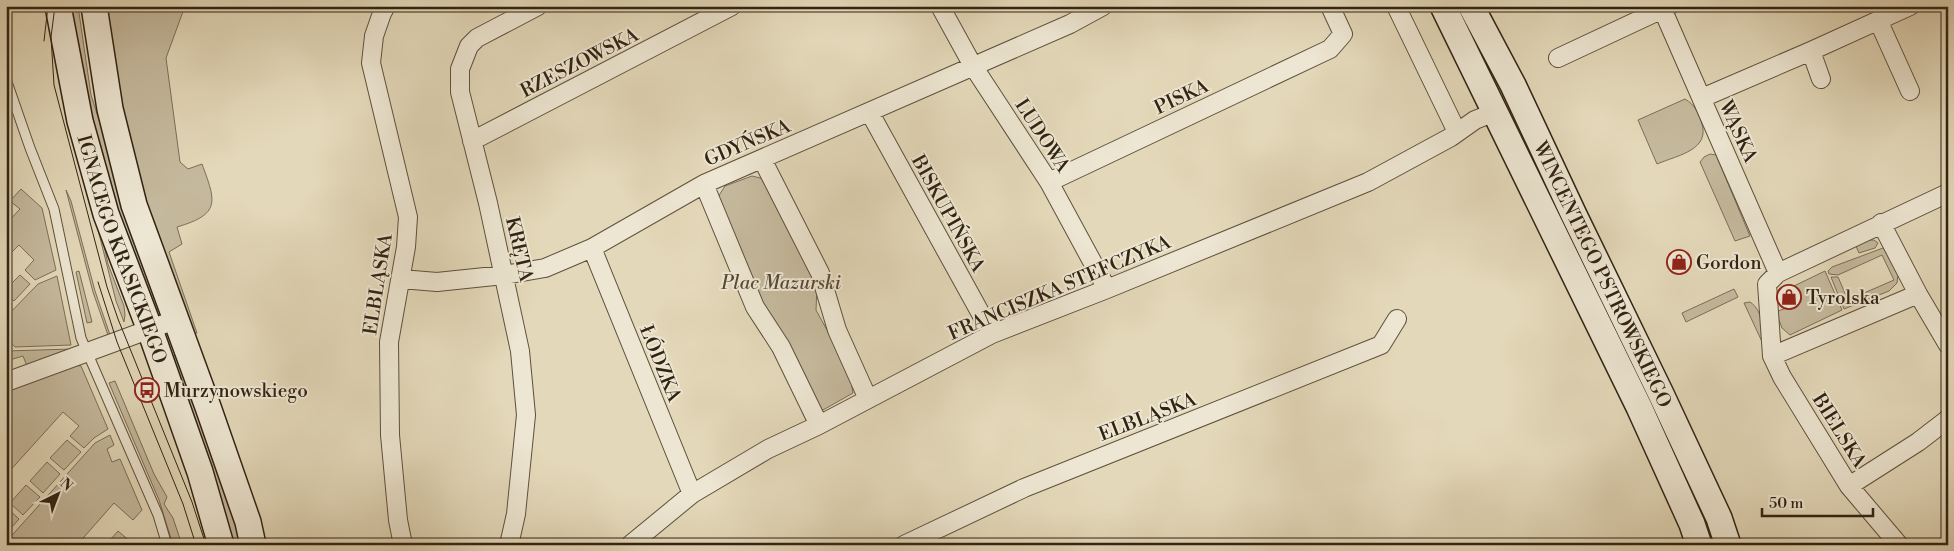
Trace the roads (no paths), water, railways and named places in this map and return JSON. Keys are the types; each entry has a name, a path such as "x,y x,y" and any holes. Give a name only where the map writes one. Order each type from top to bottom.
{"main road":[{"name":"IGNACEGO KRASICKIEGO","path":"58,6 80,121 106,214 150,330 200,472 222,545"},
{"name":"IGNACEGO KRASICKIEGO","path":"94,6 110,110 122,164 134,205 248,522 253,545"},
{"name":"WINCENTEGO PSTROWSKIEGO","path":"1443,6 1638,407 1692,524 1699,545"},
{"name":"WINCENTEGO PSTROWSKIEGO","path":"1471,6 1513,85 1661,394 1719,518 1728,545"},
{"path":"1638,407 1647,410 1655,408 1660,403 1661,394"}],"street":[{"name":"ELBLĄSKA","path":"386,6 374,36 371,63 408,217 406,247 389,342 390,435 398,520 403,545"},
{"name":"KRĘTA","path":"509,545 516,514 526,416 520,350 460,92 460,69 468,46 477,38 538,6"},
{"name":"RZESZOWSKA","path":"472,141 732,6"},
{"name":"LUDOWA","path":"940,6 973,66 1049,182 1107,289"},
{"name":"GDYŃSKA","path":"400,279 437,282 504,275 545,268 592,248 704,184 1070,24 1103,6"},
{"name":"PISKA","path":"1049,182 1330,48 1343,34 1330,6"},
{"path":"1396,6 1457,132"},
{"path":"1702,98 1811,52 1910,6"},
{"path":"1558,58 1664,7"},
{"name":"WĄSKA","path":"1664,7 1778,273"},
{"path":"1878,20 1910,92"},
{"path":"1811,52 1822,79"},
{"name":"FRANCISZKA STEFCZYKA","path":"630,545 692,494 768,449 992,334 1368,182 1451,137 1475,120 1495,112"},
{"name":"BISKUPIŃSKA","path":"870,113 992,334"},
{"path":"762,159 820,273 838,330 868,398"},
{"path":"704,184 755,307 781,346 818,425"},
{"path":"1918,294 1772,356 1767,284 1778,273 1881,223 1948,194"},
{"path":"1881,223 1918,294 1948,345"},
{"name":"ŁÓDZKA","path":"592,248 692,494"},
{"name":"ELBLĄSKA","path":"904,545 1024,488 1381,345 1397,319"},
{"path":"6,382 87,354 175,320"},
{"name":"BIELSKA","path":"1772,356 1782,377 1850,486 1899,545"},
{"path":"1850,486 1918,442 1948,419"}],"lane":[{"path":"6,79 54,209 81,338 158,515 167,545"}],"tram line":[{"path":"44,41 48,6"},
{"path":"55,6 51,37 54,85 107,287 118,319 192,502 206,545"},
{"path":"98,282 117,342 183,504 196,545"}],"place":[{"name":"Gordon","path":"1679,262"},
{"name":"Tyrolska","path":"1789,297"},
{"name":"Murzynowskiego","path":"147,390"}],"park label":[{"name":"Plac Mazurski","path":"781,282"}]}
